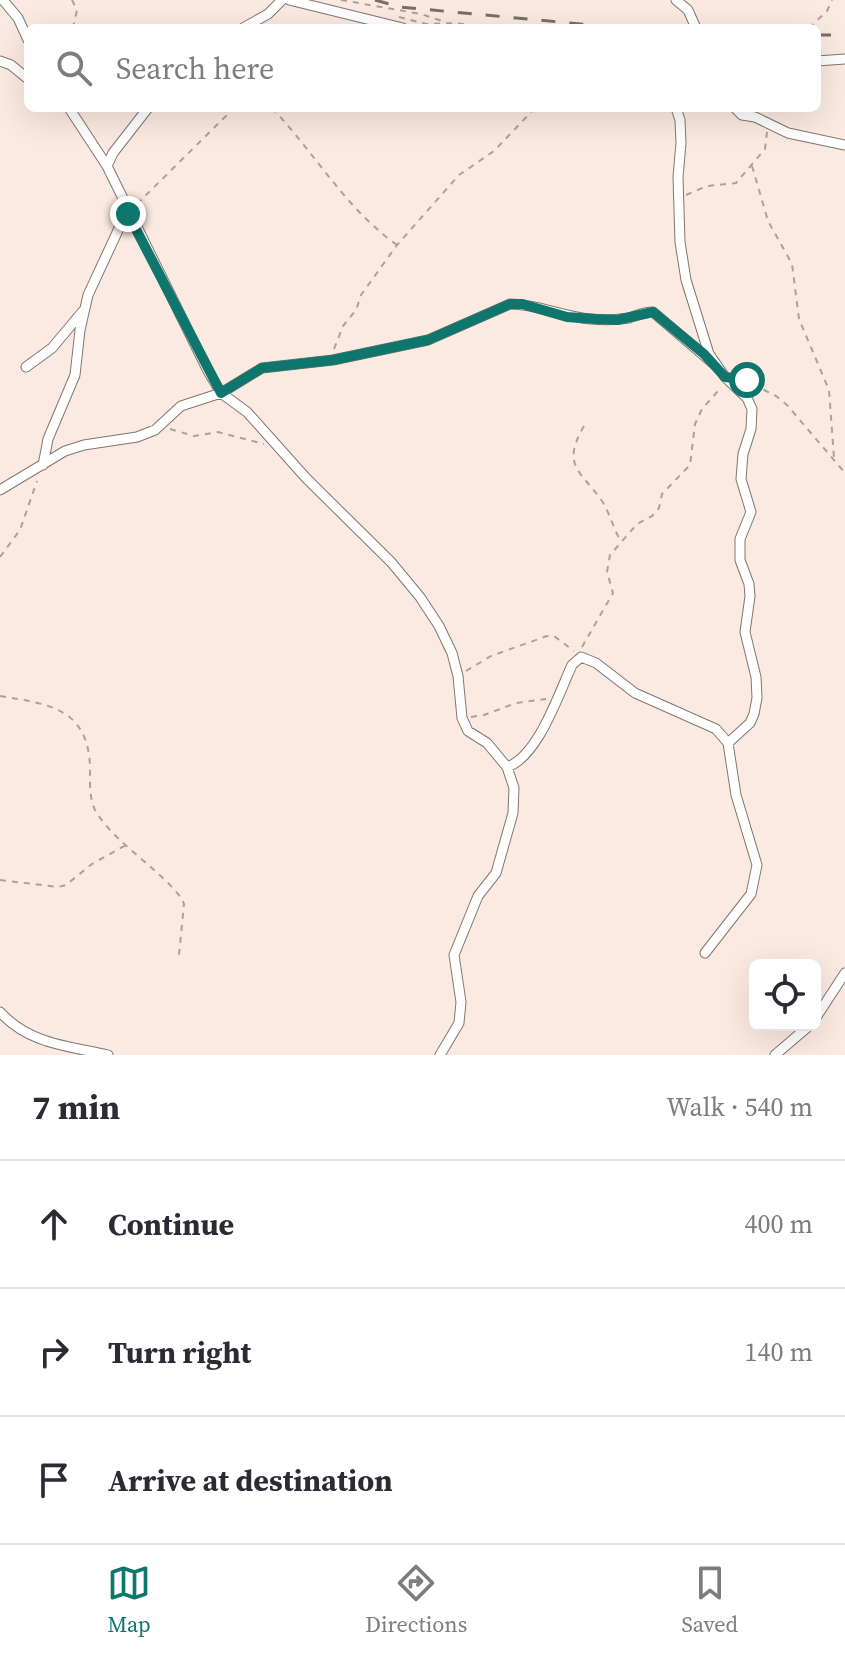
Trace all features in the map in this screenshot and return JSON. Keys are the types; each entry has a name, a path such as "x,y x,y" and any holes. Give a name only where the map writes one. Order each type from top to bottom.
{"street":[{"path":"3,0 24,31"},
{"path":"250,24 268,14 282,0"},
{"path":"289,0 387,24"},
{"path":"676,0 688,10 694,24"},
{"path":"821,61 845,59"},
{"path":"0,61 24,76"},
{"path":"72,112 107,166 127,212 221,393 247,412 277,447 391,562 420,597 452,653 458,676 462,718 468,731 487,743 507,767 514,788 513,813 496,873 478,896 454,955 461,1002 459,1023 440,1055"},
{"path":"107,166 113,153 145,112"},
{"path":"677,112 681,143 681,261 709,354 719,370"},
{"path":"739,112 788,133 844,146"},
{"path":"43,465 48,439 75,375 85,308 100,265 127,212"},
{"path":"0,490 65,451 155,430 181,406 221,393 262,368 330,361 428,340 510,304 522,304 567,317 595,319 617,320 653,312 719,370 747,398 752,409 741,479 751,512 740,539 740,560 749,584 745,632 756,677 757,698 750,723 728,743"},
{"path":"26,367 52,348 85,308"},
{"path":"507,767 519,762 534,743 574,662 586,658 635,693 716,729 728,743 736,795 757,865 751,894 705,953"},
{"path":"821,1010 845,973"},
{"path":"0,1012 25,1033 42,1041 108,1055"},
{"path":"775,1055 803,1031"}],"path":[{"path":"72,0 77,10 74,24"},
{"path":"341,0 421,14 443,22"},
{"path":"813,24 827,11 832,0"},
{"path":"396,16 426,24 472,24"},
{"path":"127,212 230,112"},
{"path":"276,112 299,136 339,192 397,245"},
{"path":"330,361 343,326 397,245 459,175 494,151 531,112"},
{"path":"679,201 707,186 736,183 765,149 767,123"},
{"path":"752,166 768,221 792,264 799,319 829,390 834,458"},
{"path":"458,676 491,656 547,636 554,636 578,655 610,602 613,587 607,572 608,559 637,524 659,508 662,494 690,465 695,424 702,409 718,391 719,370 747,380 776,396 845,473"},
{"path":"584,426 574,443 573,463 579,475 604,504 622,542"},
{"path":"155,430 172,429 194,436 218,432 277,447"},
{"path":"0,557 20,530 43,465"},
{"path":"462,718 484,715 559,692"},
{"path":"0,696 39,703 61,711 75,721 89,748 95,809 182,899 179,955"},
{"path":"0,880 58,887 66,885 92,864 127,844"}],"railway":[{"path":"375,0 400,7 581,24"},
{"path":"821,35 845,35"}],"route":[{"path":"128,214 221,393 262,368 333,360 405,346 452,331 510,304 522,304 567,317 595,319 617,320 653,312 704,354 725,377 747,380"}]}
